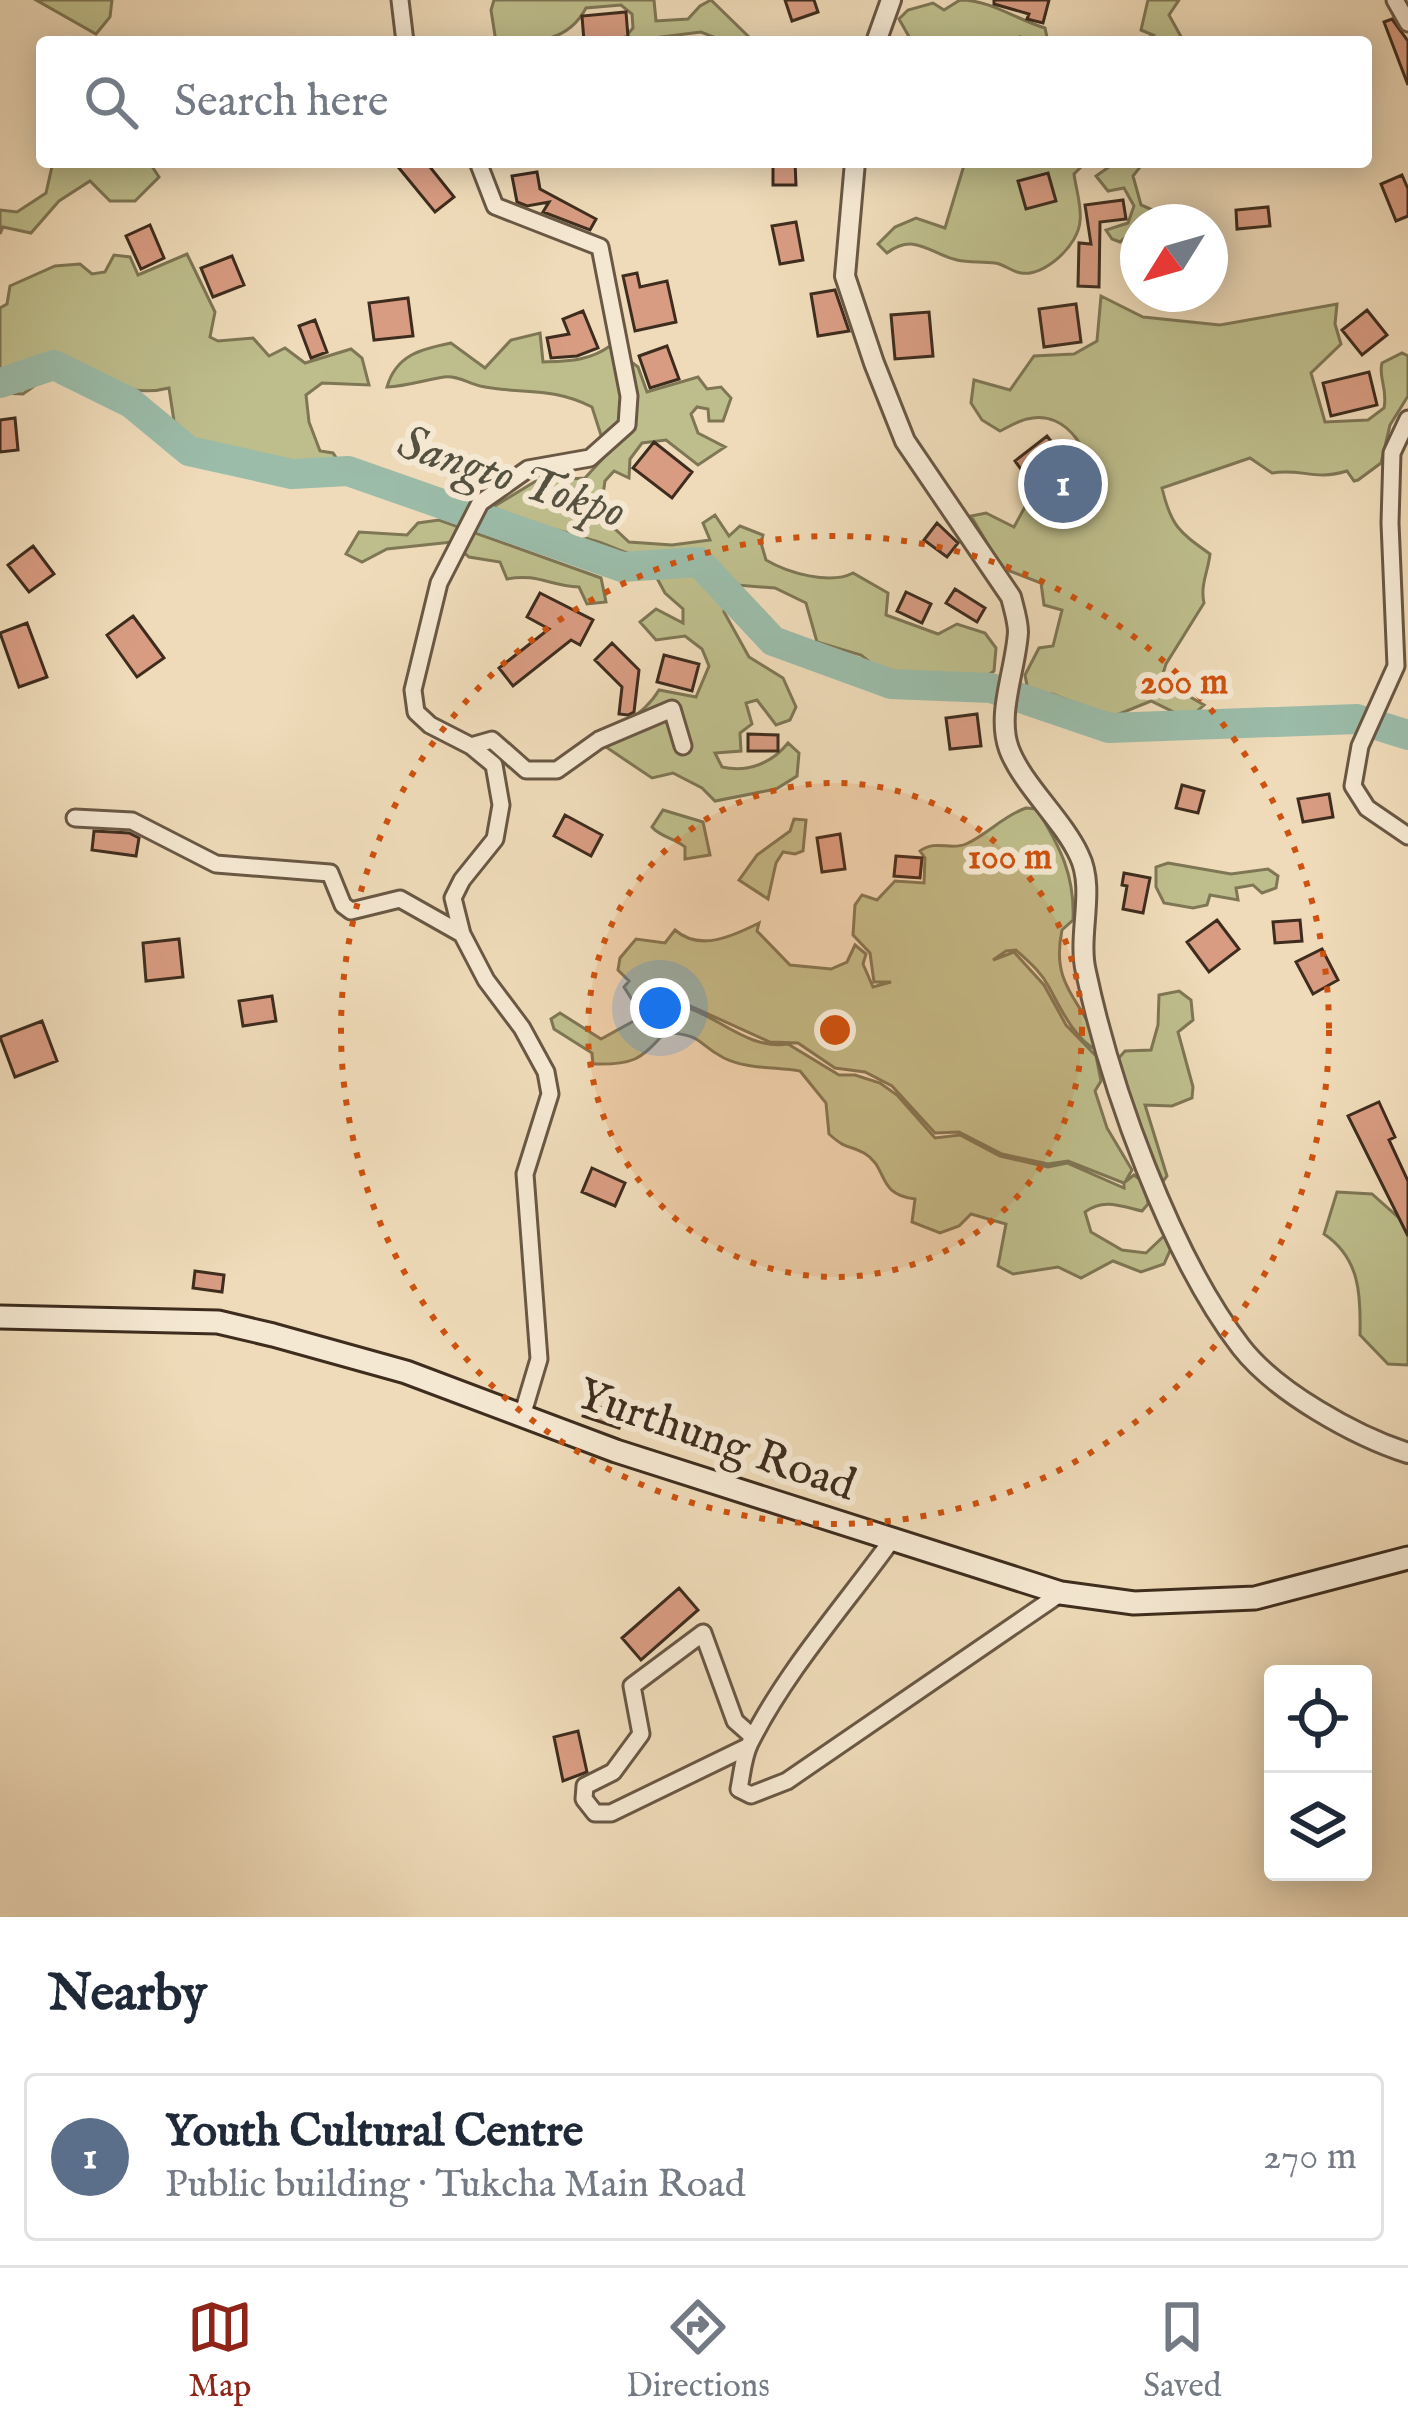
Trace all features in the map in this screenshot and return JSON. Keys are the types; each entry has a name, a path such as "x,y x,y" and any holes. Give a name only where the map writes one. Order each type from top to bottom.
{"main road":[{"name":"Yurthung Road","path":"0,1317 218,1322 406,1372 616,1451 1061,1594 1134,1603 1255,1598 1408,1558"}],"street":[{"path":"400,0 404,36"},
{"path":"878,36 891,0"},
{"path":"1395,0 1408,23"},
{"path":"480,168 495,206 599,247 629,396 627,425 590,458 528,470 480,503 439,583 413,690 416,712 430,725 471,746 494,765 501,805 495,839 453,898 462,934 486,980 522,1028 546,1072 550,1094 525,1174 538,1359 521,1416"},
{"path":"854,168 845,276 905,441 1011,597 1018,627 1006,704 1008,748 1081,856 1085,878 1082,958 1096,1019 1158,1196 1243,1350 1300,1399 1370,1441 1408,1453"},
{"path":"1408,419 1392,453 1396,666 1360,746 1353,786 1358,798 1408,836"},
{"path":"471,746 492,740 526,770 557,770 599,740 672,709 683,746"},
{"path":"76,818 132,821 216,864 330,873 351,911 400,899 462,934"},
{"path":"891,1541 750,1742 739,1789 751,1795 787,1781 1061,1594"},
{"path":"703,1633 735,1721 750,1742 611,1813 596,1813 584,1799 585,1786 613,1772 641,1734 632,1686 703,1633"}],"green space":[{"path":"36,0 112,0 110,17 96,34"},
{"path":"494,0 654,0 656,21 688,19 711,0 748,36 701,32 626,36 633,28 632,14 621,5 586,8 555,36 495,36"},
{"path":"960,0 993,6 1045,28 1047,36 909,36 899,19 908,10 933,3 944,10"},
{"path":"1148,0 1179,0 1169,15 1181,36 1151,36 1141,30"},
{"path":"52,168 153,168 159,177 135,201 110,201 90,181 59,201 31,233 3,227 0,234 0,210 17,212 46,193"},
{"path":"963,168 1080,168 1074,174 1080,204 1078,230 1067,249 1040,270 1018,272 995,263 957,260 914,244 887,253 878,244 895,227 916,218 945,228"},
{"path":"1107,168 1139,168 1133,176 1141,204 1133,204 1124,188 1108,191 1096,176"},
{"path":"1120,226 1120,242 1112,239 1106,230"},
{"path":"187,254 215,312 210,337 218,341 253,338 269,356 285,348 305,363 351,349 362,358 369,385 322,383 306,395 309,422 320,451 333,453 337,459 297,468 200,447 174,421 169,388 135,390 49,354 47,377 23,394 0,393 0,308 7,304 10,286 55,266 80,264 92,274 105,272 114,255 130,257 138,275"},
{"path":"1101,296 1120,306 1120,312 1220,325 1337,304 1335,324 1341,344 1311,373 1325,422 1368,420 1384,408 1382,363 1402,353 1408,356 1408,396 1390,425 1381,463 1358,480 1347,471 1272,473 1250,458 1162,488 1178,527 1210,554 1204,603 1161,680 1204,705 1184,717 1151,701 1112,717 1052,694 1029,696 1025,675 1039,648 1053,646 1062,610 1044,605 1041,583 1002,568 971,516 986,513 1014,527 1033,492 1062,513 1093,493 1084,451 1067,428 1042,418 1000,431 982,420 971,403 974,380 1010,390 1034,356 1074,354 1097,341"},
{"path":"540,333 543,362 586,357 610,346 638,367 647,392 698,377 707,389 721,387 731,398 723,421 709,421 708,409 697,407 691,414 698,433 725,447 698,465 666,440 642,443 630,459 629,478 614,471 605,481 600,515 629,542 672,545 710,540 703,523 715,515 729,536 740,526 763,535 766,560 775,565 821,578 853,573 888,593 886,615 938,634 957,624 985,633 996,648 994,671 980,681 881,671 861,655 817,642 806,603 775,588 737,585 724,612 749,657 783,678 796,707 790,720 776,725 757,700 746,703 752,724 740,733 741,751 715,753 722,767 741,769 767,761 788,743 799,753 797,776 776,789 715,801 702,788 673,773 652,778 603,745 659,690 696,697 709,666 702,649 685,636 656,640 640,622 656,609 683,623 683,609 665,593 646,558 493,507 536,481 585,478 607,454 592,407 563,396 495,389 448,377 387,387 397,367 420,351 451,343 485,368 511,340"},
{"path":"439,520 601,578 606,602 587,604 579,587 507,579 500,562 469,557 452,542 387,549 362,562 346,554 359,532 407,535 418,523"},
{"path":"1037,809 1064,862 1073,920 1062,930 1060,966 1100,1047 1096,1050 1081,1038 1042,977 1016,950 993,960 1014,952 1044,985 1066,1025 1096,1056 1101,1081 1095,1091 1107,1128 1132,1170 1125,1182 1134,1175 1146,1184 1148,1204 1142,1211 1105,1204 1085,1212 1091,1232 1122,1250 1146,1253 1164,1236 1172,1246 1164,1264 1141,1272 1113,1261 1081,1278 1058,1267 1013,1274 998,1266 1006,1224 971,1214 959,1226 940,1233 912,1222 915,1199 894,1192 872,1159 829,1134 826,1103 800,1071 733,1062 694,1038 665,1032 634,1059 593,1064 592,1053 554,1029 551,1019 560,1013 601,1039 652,1011 669,1014 674,1008 638,1009 624,987 629,981 618,970 620,958 636,939 665,943 675,930 706,941 759,923 757,931 790,965 831,969 847,962 855,945 866,954 863,964 873,987 891,982 874,982 870,953 853,935 855,905 862,895 877,900 895,881 924,883 925,858 920,851 966,844 1018,811","holes":["683,1006 770,1042 798,1043 835,1068 865,1072 892,1086 935,1133 959,1132 1002,1154 1048,1164 1068,1161 1124,1183 1124,1188 1067,1163 1048,1167 1000,1156 960,1135 935,1138 880,1083 839,1075 788,1044 774,1045 747,1038"]},
{"path":"663,810 703,822 710,855 685,859 685,847 652,827"},
{"path":"794,819 806,820 803,851 783,852 768,899 739,880 757,855 790,831"},
{"path":"1168,863 1231,874 1268,869 1278,876 1276,888 1262,893 1253,885 1236,888 1238,900 1210,895 1207,905 1193,908 1164,903 1156,887 1156,867"},
{"path":"1179,991 1191,1000 1193,1020 1178,1032 1192,1098 1172,1106 1145,1105 1167,1176 1161,1184 1116,1061 1125,1051 1151,1050 1159,995"},
{"path":"1337,1192 1372,1194 1398,1217 1408,1217 1408,1365 1388,1364 1360,1335 1356,1278 1345,1254 1324,1234"}],"building":[{"path":"785,0 814,0 818,12 792,21"},
{"path":"994,0 1049,0 1043,23 994,4"},
{"path":"626,12 628,36 584,36 582,16"},
{"path":"1392,19 1408,41 1408,85 1384,22"},
{"path":"399,168 431,168 454,197 435,212"},
{"path":"773,168 795,168 796,185 773,185"},
{"path":"537,172 540,189 596,219 590,230 543,212 549,202 527,206 517,202 512,176"},
{"path":"1048,173 1056,201 1026,209 1018,181"},
{"path":"1402,175 1408,189 1408,216 1396,221 1381,184"},
{"path":"1123,200 1120,220 1100,222 1099,287 1078,286 1079,243 1091,244 1085,205"},
{"path":"1268,207 1270,226 1237,229 1236,210"},
{"path":"796,222 803,260 780,264 772,226"},
{"path":"150,225 164,258 141,269 126,236"},
{"path":"232,256 244,285 213,297 201,268"},
{"path":"637,273 640,287 667,281 676,322 635,331 623,276"},
{"path":"835,290 849,331 818,336 811,294"},
{"path":"408,298 413,336 374,340 369,303"},
{"path":"1076,304 1081,342 1044,347 1039,309"},
{"path":"1367,310 1387,335 1362,355 1342,330"},
{"path":"583,311 598,348 551,358 547,338 569,334 563,319"},
{"path":"929,312 933,356 895,359 891,315"},
{"path":"315,320 327,352 311,358 299,326"},
{"path":"667,346 679,379 650,388 639,356"},
{"path":"1369,372 1377,405 1331,416 1323,383"},
{"path":"15,418 18,450 0,452 0,420"},
{"path":"1047,436 1061,454 1046,466 1040,459 1023,472 1015,461"},
{"path":"654,442 692,472 672,498 633,468"},
{"path":"937,523 958,543 947,557 924,540"},
{"path":"33,546 54,574 29,592 8,565"},
{"path":"955,589 985,608 977,622 946,603"},
{"path":"906,592 931,604 922,623 897,611"},
{"path":"540,593 593,620 580,645 571,640 513,686 499,668 549,629 527,617"},
{"path":"133,616 164,658 137,677 107,635"},
{"path":"27,623 47,677 19,687 0,633"},
{"path":"612,643 639,670 634,712 628,715 619,714 622,687 595,660"},
{"path":"664,655 699,664 692,691 657,682"},
{"path":"977,714 981,746 950,749 946,718"},
{"path":"748,734 778,735 778,751 748,751"},
{"path":"1182,785 1204,791 1198,813 1176,808"},
{"path":"1329,794 1333,817 1303,822 1298,799"},
{"path":"565,815 602,835 591,856 554,836"},
{"path":"94,831 139,838 136,856 92,850"},
{"path":"840,834 845,869 822,872 817,838"},
{"path":"896,856 922,858 920,878 894,876"},
{"path":"1124,873 1150,878 1143,913 1123,909"},
{"path":"1217,920 1239,949 1209,972 1187,942"},
{"path":"1300,920 1302,941 1275,943 1273,922"},
{"path":"179,939 183,977 146,981 143,943"},
{"path":"1322,949 1338,980 1313,994 1296,962"},
{"path":"272,996 276,1021 243,1026 239,1001"},
{"path":"42,1021 57,1061 15,1077 0,1037"},
{"path":"1379,1102 1395,1137 1389,1140 1408,1181 1408,1236 1348,1116"},
{"path":"592,1168 625,1183 615,1206 582,1192"},
{"path":"195,1271 224,1275 222,1292 193,1288"},
{"path":"587,1403 623,1415 619,1428 583,1416"},
{"path":"679,1588 698,1610 641,1660 622,1638"},
{"path":"578,1731 587,1772 563,1781 554,1737"}],"waterway":[{"name":"Sangto Tokpo","path":"0,383 54,365 131,403 189,451 292,474 348,471 622,567 699,562 773,641 891,684 991,688 1109,728 1357,719 1408,735"}],"place":[{"name":"Youth Cultural Centre","path":"1063,484"}]}
